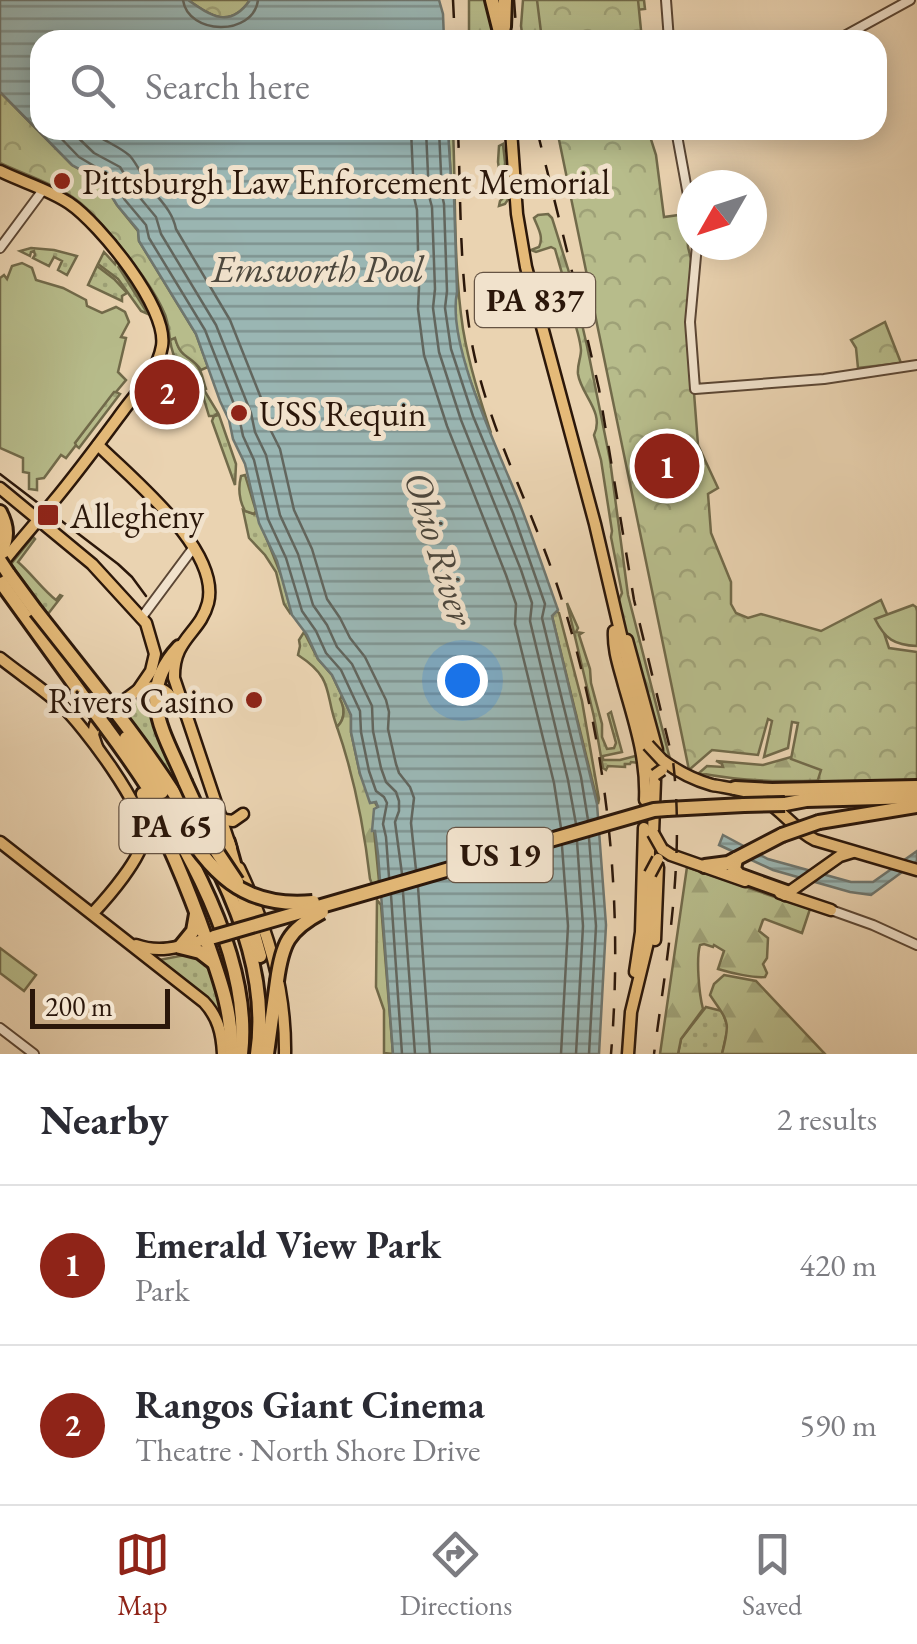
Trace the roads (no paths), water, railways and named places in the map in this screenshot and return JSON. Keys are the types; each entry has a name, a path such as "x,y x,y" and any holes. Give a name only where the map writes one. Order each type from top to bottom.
{"highway":[{"path":"498,0 501,30"},
{"path":"0,512 7,536 0,554"},
{"path":"2,576 36,611 206,862 250,894 274,902 346,899"},
{"name":"PA 65","path":"2,576 46,647 106,718 151,758 224,882 244,930 268,1027 254,1054"},
{"path":"179,647 156,687 167,701 158,721 222,862 250,894"},
{"path":"106,718 210,938 231,1022 226,1054"},
{"name":"PA 65","path":"106,718 168,819 215,916 240,992 244,1029 241,1054"},
{"path":"735,788 917,787"},
{"path":"704,866 724,865 782,835 819,822 917,802"},
{"name":"US 19","path":"210,938 655,806 917,802"},
{"path":"191,822 233,918 248,965 254,1054"},
{"path":"226,837 262,962 270,1054"},
{"path":"736,859 734,868 739,875 787,894"},
{"name":"US 19","path":"268,1027 281,955 291,934 346,899"},
{"path":"196,910 194,927 180,947 200,952 214,964"}],"main road":[{"name":"PA 837","path":"512,140 517,214 526,266 595,524 617,626 657,760"},
{"path":"0,171 70,204 91,224 147,294 160,322 162,338 152,370 38,519 2,576"},
{"path":"98,445 176,524 194,547 208,575 208,603 179,647 167,701 197,752"},
{"path":"0,490 92,564 142,617 154,650 151,671 138,690 93,728 97,747"},
{"path":"606,578 613,585 657,760 628,1054"},
{"path":"617,626 614,650 655,806"},
{"path":"154,650 165,652 179,647"},
{"path":"0,658 82,720 106,718"},
{"path":"138,690 156,687 166,691 197,752 273,956 285,1054"},
{"path":"64,708 97,747 138,812 144,833 136,858 92,913"},
{"path":"657,760 704,783 735,788 764,800 805,835 826,844 908,867"},
{"path":"220,816 232,821 244,814"},
{"path":"649,831 649,850 661,860 704,866 831,910"},
{"path":"632,1004 648,942 661,860 649,831"},
{"path":"0,842 208,1006 220,1027 226,1054"},
{"path":"826,844 832,854 826,867"},
{"path":"787,894 845,853 854,851"},
{"path":"806,898 803,890 807,880"},
{"path":"787,894 831,910"},
{"path":"127,940 150,949 180,947 210,938"}],"street":[{"path":"666,0 668,30"},
{"path":"854,30 910,0"},
{"path":"678,140 683,170"},
{"path":"0,248 43,190"},
{"path":"696,260 690,322 695,389 824,379 917,364"},
{"path":"142,617 194,547"},
{"path":"831,910 917,945"},
{"path":"0,1028 34,1054"}],"water":[{"name":"Emsworth Pool","path":"0,0 188,0 212,15 228,17 250,0 439,0 443,14 444,30 30,30 30,122 0,92"},
{"name":"Emsworth Pool","path":"47,140 449,140 460,341 477,400 558,610 552,616 597,804 606,925 599,1054 393,1054 378,854 372,831 374,809 378,807 376,802 370,803 360,774 351,715 332,675 292,615 277,561 259,523 245,464 196,334 139,241 138,230 103,182 72,165"},
{"path":"723,835 768,859 851,882 873,882 917,851 917,861 871,895 773,870 719,845"}],"tram line":[{"path":"0,474 118,564 146,596"}],"railway":[{"path":"453,0 454,30"},
{"path":"514,0 516,30"},
{"path":"458,140 463,267 473,349 490,411 559,591 576,647 600,761 613,879 611,1054"},
{"path":"539,140 599,389 634,600 673,761 676,871 654,1054"}],"place":[{"name":"Pittsburgh Law Enforcement Memorial","path":"62,181"},
{"name":"Rangos Giant Cinema","path":"167,392"},
{"name":"USS Requin","path":"239,413"},
{"name":"Emerald View Park","path":"667,466"},
{"name":"Allegheny","path":"48,515"},
{"name":"Rivers Casino","path":"254,700"}],"water label":[{"name":"Ohio River","path":"440,548"}]}
